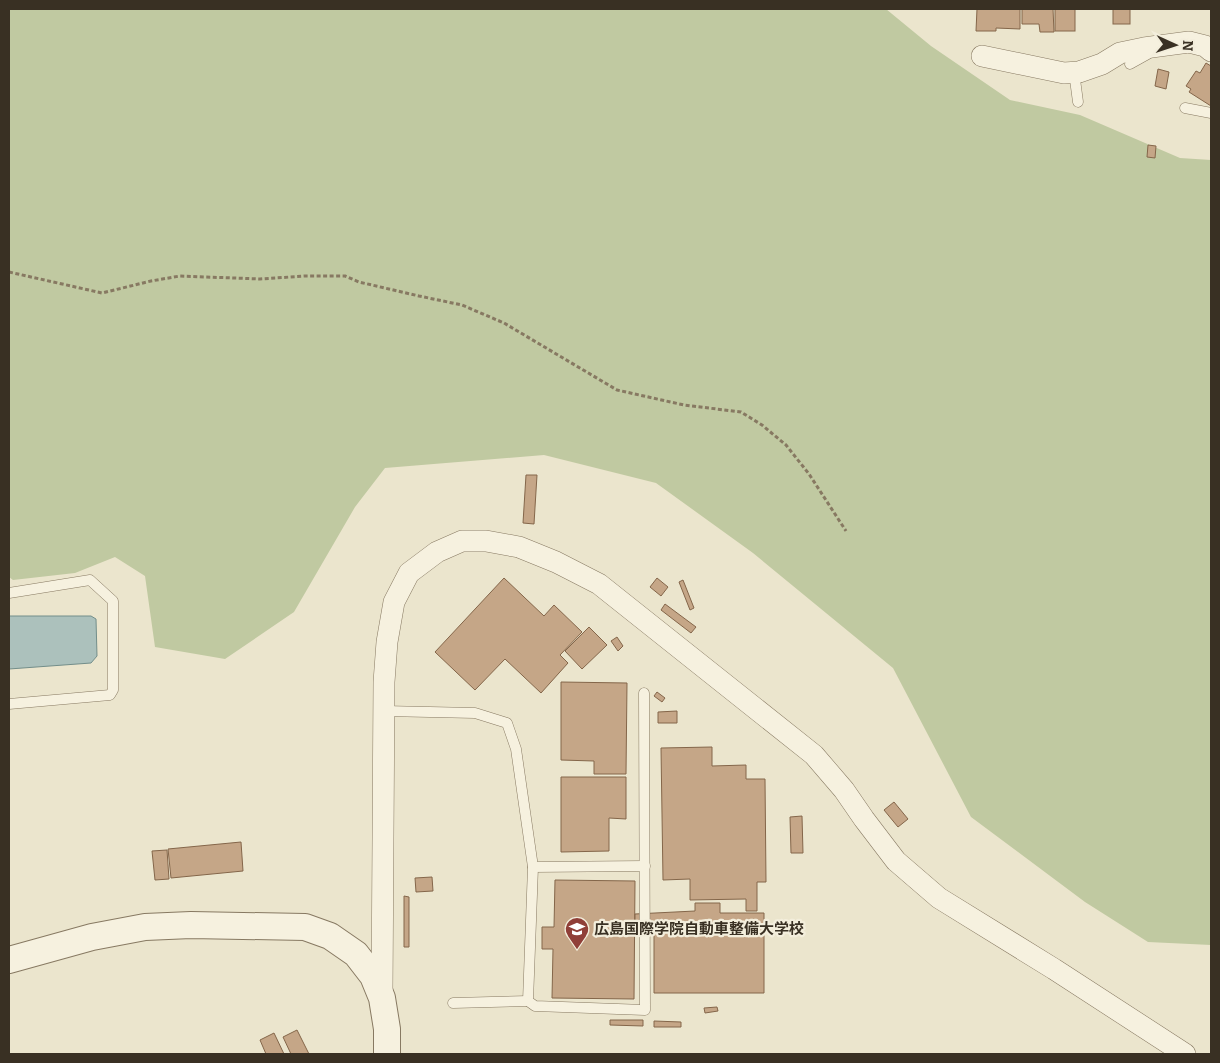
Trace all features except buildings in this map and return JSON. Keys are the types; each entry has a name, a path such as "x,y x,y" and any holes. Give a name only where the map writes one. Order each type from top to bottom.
{"street":[{"path":"982,56 1064,73 1102,64 1120,53 1159,46 1189,42 1205,46 1211,51"},
{"path":"387,1054 387,1029 382,998 384,682 387,642 394,602 410,573 437,552 462,540 486,541 519,547 556,562 599,584 814,755 844,790 864,820 896,861 939,898 1054,969 1185,1054"},
{"path":"9,960 92,937 145,927 191,925 305,927 330,936 356,954 373,976 382,998"}],"lane":[{"path":"1130,64 1159,46"},
{"path":"1074,72 1078,102"},
{"path":"1185,108 1211,113"},
{"path":"9,593 90,580 113,601 113,690 110,695 9,704"},
{"path":"453,1003 528,1001 535,1006 646,1010 644,693"},
{"path":"384,711 475,713 507,723 516,749 532,866 528,1001"},
{"path":"532,866 645,866"}],"path":[{"path":"9,272 102,293 180,276 260,279 345,276 419,296 462,305 504,323 617,390 684,405 741,412 762,425 786,445 809,474 846,531"}],"green space":[{"path":"9,9 886,9 931,46 1010,100 1080,115 1180,158 1211,160 1211,945 1148,942 1085,902 971,817 893,668 753,553 656,483 544,455 385,468 355,507 294,612 225,659 155,647 145,576 115,557 75,573 13,580 9,577"}],"water":[{"path":"9,616 91,616 96,619 97,656 91,663 9,669"}],"place":[{"name":"広島国際学院自動車整備大学校","path":"577,950"}]}
